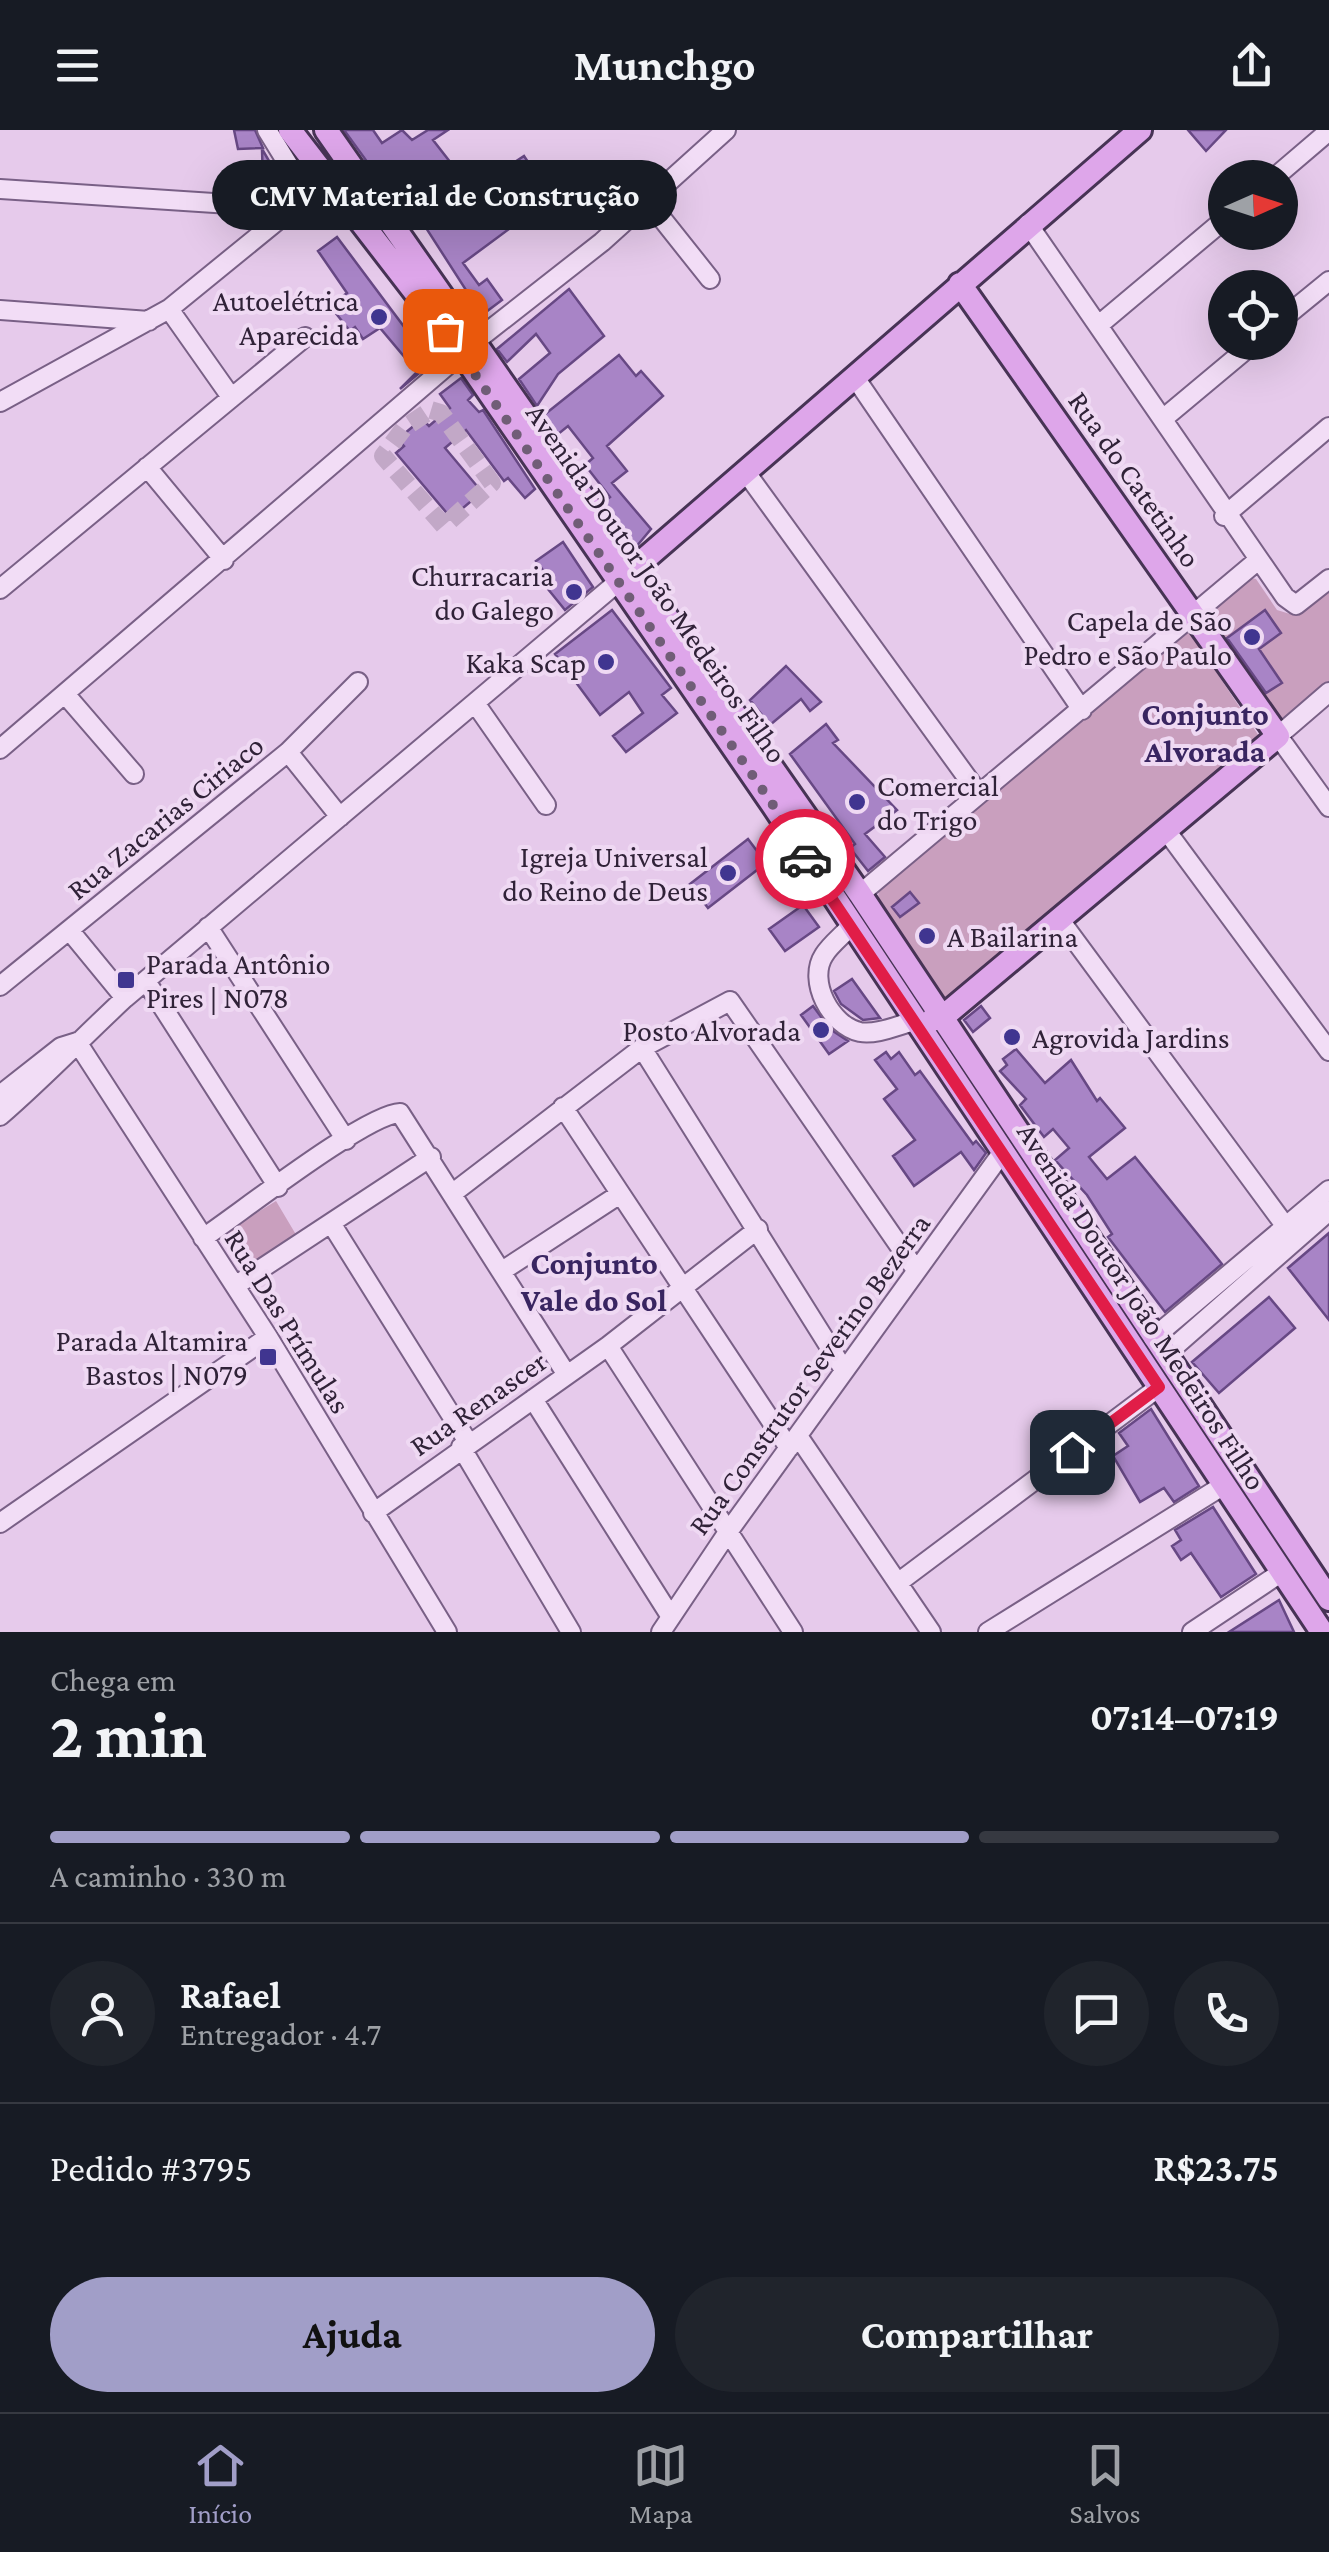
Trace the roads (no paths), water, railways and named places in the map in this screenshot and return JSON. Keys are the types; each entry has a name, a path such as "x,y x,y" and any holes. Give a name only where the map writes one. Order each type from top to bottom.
{"main road":[{"name":"Avenida Doutor João Medeiros Filho","path":"290,130 304,151 316,188 469,346"},
{"name":"Avenida Doutor João Medeiros Filho","path":"326,130 626,575 860,894 944,1016 1329,1598"},
{"path":"626,575 1140,130"},
{"path":"304,151 328,170 375,228 390,221"},
{"name":"Rua do Catetinho","path":"960,284 1278,736"},
{"name":"Avenida Doutor João Medeiros Filho","path":"626,575 808,863 1004,1150 1322,1632"},
{"path":"870,954 898,979 927,1018 944,1016 1278,736"},
{"path":"808,863 824,857 846,885 860,894"}],"street":[{"path":"0,402 169,309 316,188 267,130"},
{"path":"0,749 469,346 648,201 726,130"},
{"path":"1295,160 1329,131"},
{"path":"0,189 289,208"},
{"path":"648,201 710,279"},
{"path":"1028,224 1164,418 1224,516 1285,597 1296,605 1329,579"},
{"path":"1100,324 1208,233"},
{"path":"1298,307 1329,280"},
{"path":"169,309 231,396"},
{"path":"0,310 149,322"},
{"path":"0,589 305,337"},
{"path":"1164,418 1233,360"},
{"path":"854,376 1082,710"},
{"path":"1224,516 1329,427"},
{"path":"147,467 224,560"},
{"path":"745,471 980,794"},
{"path":"860,894 1257,561"},
{"path":"0,1116 68,1058 78,1042 125,998 626,575"},
{"name":"Rua Zacarias Ciriaco","path":"0,986 288,752 358,682"},
{"path":"1278,736 1329,692"},
{"path":"65,694 134,774"},
{"path":"475,703 546,805"},
{"name":"Rua do Catetinho","path":"1278,736 1329,807"},
{"path":"288,752 340,817"},
{"path":"1168,832 1329,1051"},
{"path":"1060,920 1290,1233"},
{"path":"852,926 824,955 819,968 818,982 830,1008 839,1021 862,1032 914,1021"},
{"path":"208,927 346,1140"},
{"path":"70,931 125,998"},
{"path":"146,982 278,1187"},
{"path":"453,1193 642,1048 722,1002 733,1003 916,1270"},
{"path":"0,1095 62,1047 78,1042"},
{"name":"Rua Das Prímulas","path":"78,1042 268,1337 447,1632"},
{"path":"642,1048 844,1370"},
{"path":"563,1107 684,1288 899,1582 931,1632"},
{"path":"203,1238 389,1114 406,1116 567,1375"},
{"name":"Rua Construtor Severino Bezerra","path":"666,1627 728,1532 1004,1150"},
{"path":"235,1286 431,1157"},
{"path":"1159,1346 1290,1233 1329,1190"},
{"path":"502,1272 620,1194"},
{"path":"1290,1233 1329,1211"},
{"path":"331,1222 571,1632"},
{"name":"Rua Renascer","path":"372,1513 608,1346 758,1229"},
{"path":"0,1523 268,1337"},
{"path":"608,1346 793,1632"},
{"path":"899,1582 1159,1387"},
{"path":"533,1399 666,1627"},
{"path":"988,1632 1224,1485"},
{"path":"1192,1632 1282,1572"}],"tunnel":[{"path":"431,410 441,413 492,483 444,526 383,456 404,428 431,410"}],"place":[{"name":"Autoelétrica Aparecida","path":"379,317"},
{"name":"CMV Material de Construção","path":"445,331"},
{"name":"Churracaria do Galego","path":"574,592"},
{"name":"Capela de São Pedro e São Paulo","path":"1252,637"},
{"name":"Kaka Scap","path":"606,662"},
{"name":"Comercial do Trigo","path":"857,802"},
{"name":"Igreja Universal do Reino de Deus","path":"728,873"},
{"name":"A Bailarina","path":"927,936"},
{"name":"Parada Antônio Pires | N078","path":"126,980"},
{"name":"Posto Alvorada","path":"821,1030"},
{"name":"Agrovida Jardins","path":"1012,1037"},
{"name":"Parada Altamira Bastos | N079","path":"268,1357"}],"district":[{"name":"Conjunto Alvorada","path":"1205,732"},
{"name":"Conjunto Vale do Sol","path":"594,1282"}]}
